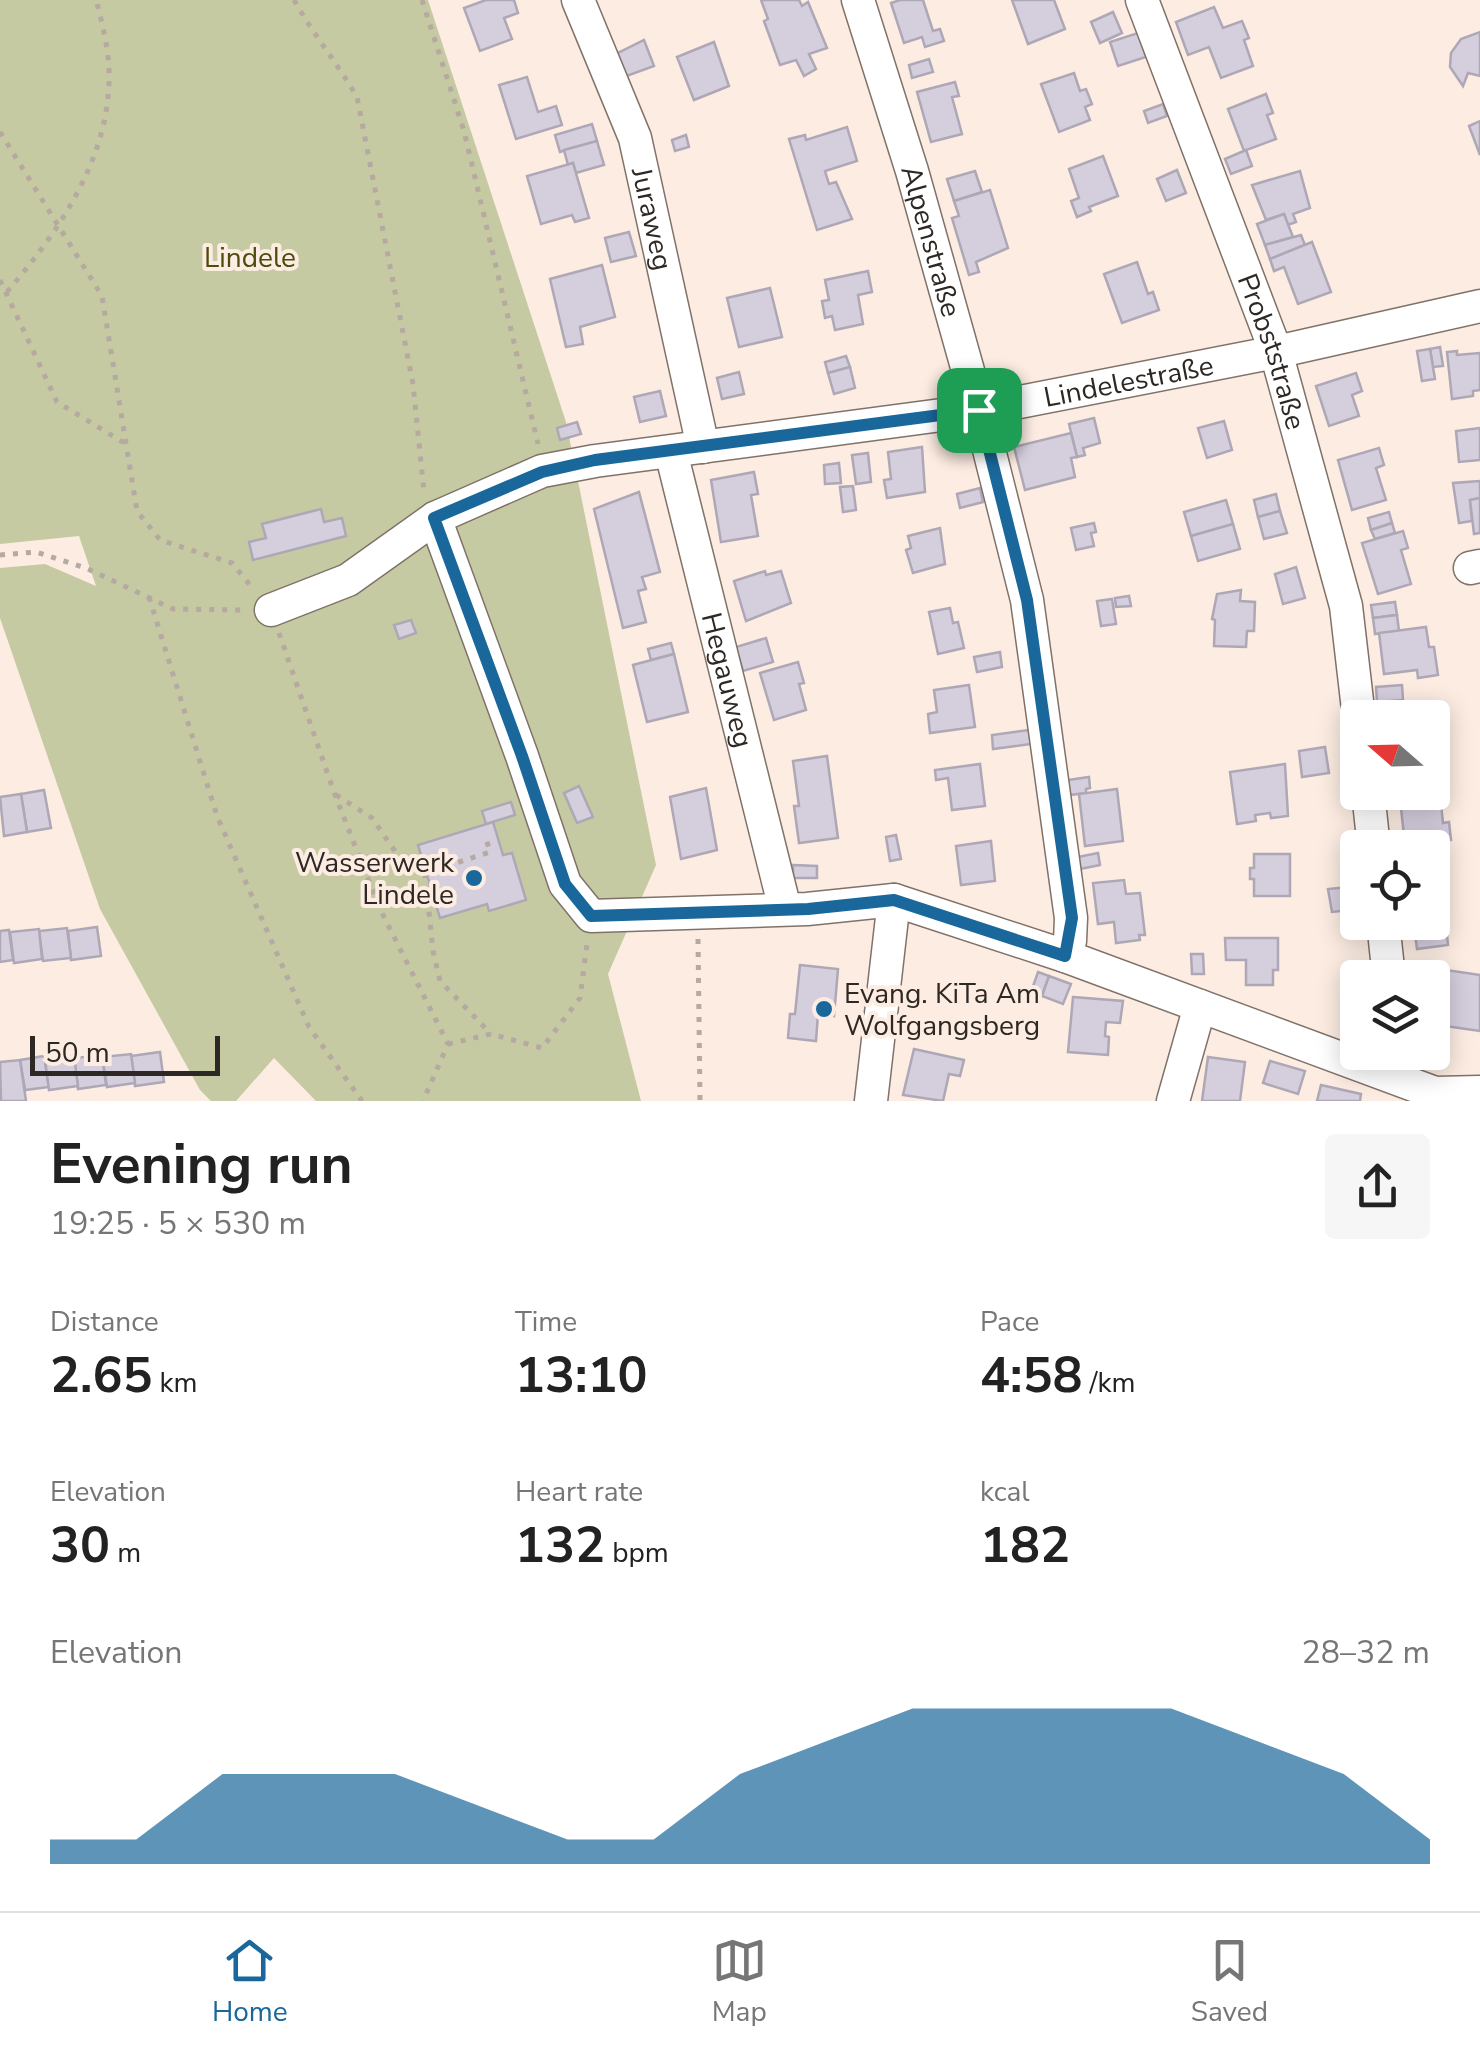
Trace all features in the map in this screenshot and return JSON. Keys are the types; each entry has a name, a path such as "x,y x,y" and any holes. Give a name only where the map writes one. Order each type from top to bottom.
{"street":[{"name":"Juraweg","path":"578,0 635,138 687,449"},
{"name":"Alpenstraße","path":"858,0 912,170 1027,600 1072,918 1065,956"},
{"name":"Probststraße","path":"1142,0 1276,352 1346,606 1357,700"},
{"name":"Lindelestraße","path":"271,610 348,580 434,518 542,472 595,460 979,410 1276,352 1480,306"},
{"name":"Hegauweg","path":"687,449 784,909"},
{"path":"434,518 565,884 591,916 784,909 894,900 1065,956 1200,1006 1340,1049"},
{"path":"872,1101 894,900"},
{"path":"1173,1101 1200,1006"},
{"path":"1403,1070 1434,1093 1480,1092"}],"path":[{"path":"8,292 58,228 93,159 104,120 109,71 96,0"},
{"path":"294,0 356,97 413,384 423,490 434,518"},
{"path":"422,0 464,131 542,472"},
{"path":"0,132 102,296 137,510 160,540 232,563 271,610 335,794 380,908 448,1044 424,1101"},
{"path":"0,280 57,402 126,444"},
{"path":"0,554 36,552 86,568 173,609 271,610"},
{"path":"149,598 218,816 308,1027 362,1101"},
{"path":"335,794 372,818 401,860 425,873 490,852 484,835"},
{"path":"425,873 432,951 440,980 490,1034"},
{"path":"698,911 700,1101"},
{"path":"448,1044 490,1034 542,1048 580,998 591,916"}],"green space":[{"name":"Lindele","path":"0,0 428,0 566,422 656,865 608,974 641,1101 316,1101 274,1058 236,1101 211,1101 200,1090 100,909 0,618 0,568 45,564 96,586 79,536 0,544"}],"building":[{"path":"486,0 514,0 518,13 504,18 512,39 480,51 464,8"},
{"path":"761,0 799,0 802,6 808,2 827,48 809,54 816,69 804,76 796,60 780,65 764,21 768,19"},
{"path":"923,0 933,31 940,29 944,41 925,47 922,37 904,43 891,3"},
{"path":"1012,0 1054,0 1065,29 1028,44"},
{"path":"1214,7 1223,28 1242,21 1253,66 1221,78 1209,47 1188,55 1176,22"},
{"path":"1113,12 1122,33 1100,43 1091,22"},
{"path":"1480,32 1480,76 1468,73 1463,86 1450,67 1451,53 1461,39"},
{"path":"1138,33 1146,57 1118,66 1110,42"},
{"path":"644,40 654,66 624,77 616,54"},
{"path":"714,42 729,86 694,100 677,57"},
{"path":"929,59 933,72 912,78 909,65"},
{"path":"1074,73 1080,91 1086,89 1092,104 1085,107 1090,120 1059,132 1041,84"},
{"path":"527,77 538,112 556,106 562,125 516,139 499,85"},
{"path":"955,82 959,96 952,97 962,134 931,142 917,92"},
{"path":"1266,94 1273,113 1267,115 1276,139 1244,151 1228,109"},
{"path":"1163,104 1167,116 1148,123 1144,111"},
{"path":"1480,121 1480,155 1469,126"},
{"path":"592,124 597,141 560,152 555,135"},
{"path":"847,127 857,161 825,171 829,184 836,182 852,219 817,230 789,139 805,135 806,140"},
{"path":"686,135 689,147 675,151 672,140"},
{"path":"597,141 604,165 576,173 573,163 568,165 564,150"},
{"path":"1246,150 1252,166 1231,174 1225,159"},
{"path":"1103,156 1118,196 1089,207 1091,211 1077,217 1071,201 1079,198 1069,169"},
{"path":"573,163 589,218 575,222 572,215 541,224 527,176"},
{"path":"1177,170 1186,193 1166,201 1157,179"},
{"path":"975,171 982,192 954,201 947,179"},
{"path":"1300,171 1310,208 1293,214 1296,222 1288,225 1284,214 1266,220 1252,185"},
{"path":"990,190 1008,248 976,262 979,272 969,275 952,218 959,216 954,201"},
{"path":"1284,214 1293,237 1265,245 1257,224"},
{"path":"629,232 636,256 611,262 605,238"},
{"path":"1301,235 1305,245 1270,259 1265,245"},
{"path":"1312,242 1331,292 1298,304 1284,267 1274,271 1270,259"},
{"path":"1137,262 1148,294 1153,292 1159,310 1122,323 1104,274"},
{"path":"602,265 615,317 580,327 583,344 566,347 550,279"},
{"path":"868,271 872,292 858,295 863,324 835,330 832,316 825,318 822,301 829,300 825,280"},
{"path":"770,288 782,337 739,347 727,298"},
{"path":"1440,347 1443,366 1433,367 1430,349"},
{"path":"1430,349 1435,379 1422,381 1417,351"},
{"path":"1457,351 1457,355 1480,353 1480,390 1473,391 1473,396 1452,399 1447,352"},
{"path":"846,356 850,367 828,373 825,362"},
{"path":"850,367 855,388 834,394 828,373"},
{"path":"739,372 744,394 722,399 717,378"},
{"path":"1356,373 1362,391 1352,395 1359,416 1329,426 1316,386"},
{"path":"660,391 666,416 640,422 634,397"},
{"path":"1094,418 1100,443 1083,448 1085,455 1077,457 1069,424"},
{"path":"1224,421 1232,450 1207,458 1198,428"},
{"path":"577,422 581,434 560,440 557,428"},
{"path":"1480,428 1480,460 1459,462 1456,431"},
{"path":"1071,433 1077,457 1071,458 1075,477 1025,490 1014,447"},
{"path":"922,447 925,492 887,498 884,480 891,479 888,452"},
{"path":"1379,448 1384,465 1376,468 1386,500 1352,510 1338,460"},
{"path":"868,453 871,482 856,484 852,455"},
{"path":"839,463 841,483 825,484 824,465"},
{"path":"754,472 758,494 751,495 758,536 721,542 711,480"},
{"path":"1480,481 1480,498 1470,500 1472,521 1459,523 1453,483"},
{"path":"853,486 856,510 843,512 840,487"},
{"path":"980,488 983,502 960,508 957,494"},
{"path":"639,492 660,572 642,577 646,589 638,591 646,622 623,628 594,509"},
{"path":"1276,494 1280,511 1258,517 1254,500"},
{"path":"1480,498 1480,533 1474,534 1470,500"},
{"path":"1226,500 1233,524 1191,536 1184,512"},
{"path":"321,509 324,522 342,518 346,536 253,560 249,542 266,538 262,524"},
{"path":"1280,511 1287,533 1264,539 1258,517"},
{"path":"1389,512 1392,523 1371,530 1368,518"},
{"path":"1094,523 1094,546 1076,550 1071,528"},
{"path":"1392,523 1395,533 1375,539 1371,530"},
{"path":"1233,524 1240,549 1198,561 1191,536"},
{"path":"940,528 945,564 913,573 906,550 911,548 908,536"},
{"path":"1403,531 1408,548 1401,550 1411,584 1378,594 1362,543"},
{"path":"1296,567 1305,598 1283,604 1275,574"},
{"path":"765,571 766,575 781,571 791,603 746,621 734,581"},
{"path":"1241,590 1240,601 1255,602 1254,631 1247,631 1246,647 1214,646 1212,619 1217,594"},
{"path":"1129,596 1131,606 1116,607 1115,598"},
{"path":"1112,599 1116,624 1101,626 1097,601"},
{"path":"1395,602 1397,615 1373,618 1371,605"},
{"path":"950,608 964,648 938,654 929,612"},
{"path":"1397,615 1399,631 1375,634 1373,618"},
{"path":"411,620 416,633 399,639 394,625"},
{"path":"1426,627 1438,675 1418,678 1417,670 1384,674 1379,633"},
{"path":"766,638 773,662 743,671 736,647"},
{"path":"671,643 674,654 651,660 648,649"},
{"path":"1000,652 1002,667 977,672 974,657"},
{"path":"674,654 688,712 647,722 633,665"},
{"path":"798,662 806,710 774,720 760,673"},
{"path":"969,685 975,727 930,733 928,714 937,712 934,690"},
{"path":"1402,685 1403,700 1377,700 1376,687"},
{"path":"1029,730 1031,744 993,749 992,735"},
{"path":"1325,747 1329,773 1302,777 1299,751"},
{"path":"827,756 838,838 799,843 793,761"},
{"path":"980,764 985,806 952,810 948,778 936,780 935,770"},
{"path":"1285,764 1288,816 1255,815 1256,821 1237,824 1230,772"},
{"path":"1089,777 1090,788 1086,793 1070,795 1068,780"},
{"path":"579,786 593,817 577,823 564,793"},
{"path":"706,788 717,850 681,859 670,797"},
{"path":"1117,789 1123,841 1085,846 1079,794"},
{"path":"44,790 51,828 27,832 21,794"},
{"path":"21,794 27,832 4,836 0,797"},
{"path":"511,802 515,815 486,824 482,811"},
{"path":"1401,810 1442,810 1443,823 1449,822 1450,830 1403,830"},
{"name":"Wasserwerk Lindele","path":"493,822 503,855 512,853 526,900 489,911 487,904 440,918 418,845"},
{"path":"896,835 901,859 890,861 886,837"},
{"path":"991,841 995,881 961,885 956,846"},
{"path":"1098,853 1100,865 1080,869 1078,857"},
{"path":"1254,854 1290,854 1290,896 1254,896 1250,868 1254,868"},
{"path":"793,865 817,866 817,878 793,878"},
{"path":"1124,880 1126,894 1140,893 1145,935 1139,935 1140,940 1116,943 1114,922 1098,924 1093,883"},
{"path":"1340,888 1340,911 1332,912 1328,889"},
{"path":"97,927 101,956 71,960 68,931"},
{"path":"67,928 71,958 43,961 39,931"},
{"path":"39,929 42,959 14,963 10,932"},
{"path":"9,930 13,960 0,962 0,931"},
{"path":"1225,938 1278,938 1278,970 1273,970 1273,985 1246,985 1246,960 1226,960"},
{"path":"1416,940 1448,940 1448,945 1417,949"},
{"path":"1191,954 1203,954 1204,974 1192,974"},
{"path":"800,965 838,969 834,1016 818,1014 816,1041 788,1038 790,1014 795,1014"},
{"path":"1450,971 1480,975 1480,1031 1450,1027"},
{"path":"1038,972 1049,976 1042,996 1031,992"},
{"path":"1049,976 1071,984 1063,1004 1042,996"},
{"path":"1073,997 1123,1001 1120,1023 1106,1022 1108,1055 1068,1052"},
{"path":"914,1049 964,1060 960,1076 949,1074 943,1101 903,1095"},
{"path":"160,1052 164,1082 135,1086 131,1056"},
{"path":"131,1054 135,1083 107,1087 102,1057"},
{"path":"102,1055 106,1085 78,1089 74,1058"},
{"path":"44,1056 49,1087 25,1090 20,1060"},
{"path":"74,1056 78,1086 49,1090 45,1060"},
{"path":"1208,1057 1245,1062 1240,1101 1202,1101"},
{"path":"20,1060 26,1101 1,1101 0,1062"},
{"path":"1270,1061 1305,1071 1298,1094 1263,1083"},
{"path":"1321,1085 1361,1094 1360,1101 1317,1101"}],"place":[{"name":"Wasserwerk Lindele","path":"474,878"},
{"name":"Evang. KiTa Am Wolfgangsberg","path":"824,1009"}],"route":[{"path":"979,410 1027,600 1072,918 1065,956 894,900 808,909 591,916 565,884 434,518 542,472 595,460 979,410"}]}
